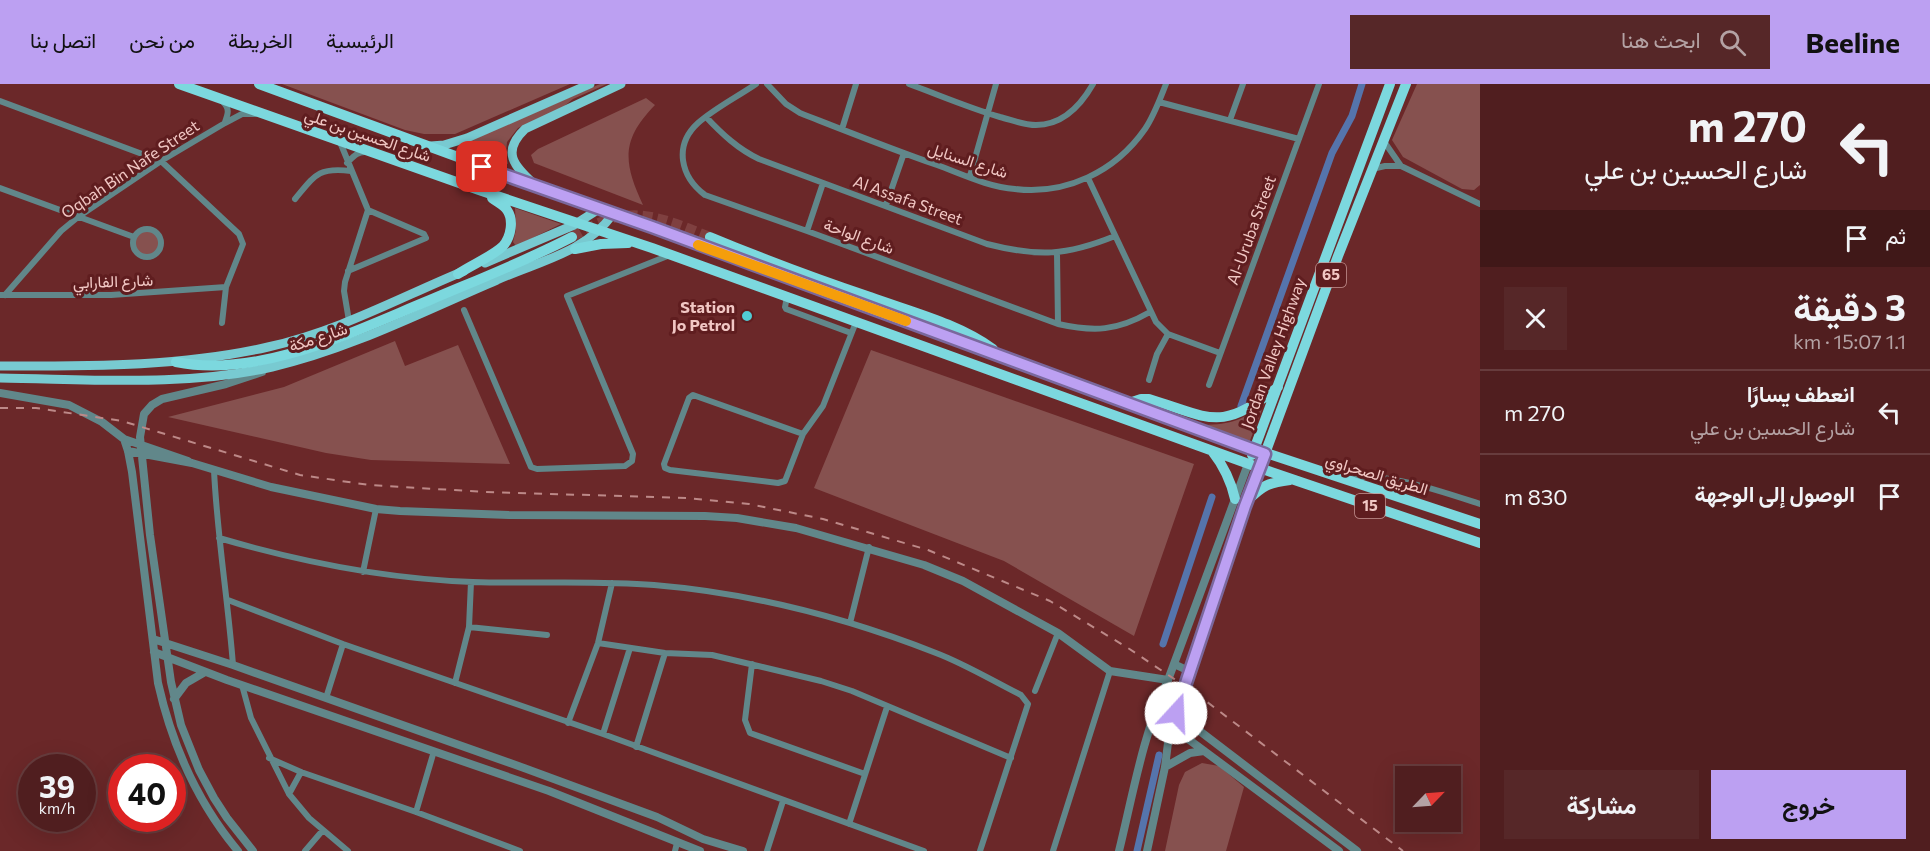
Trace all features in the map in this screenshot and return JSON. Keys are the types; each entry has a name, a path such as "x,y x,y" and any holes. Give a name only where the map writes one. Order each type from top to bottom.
{"highway":[{"name":"شارع الحسين بن علي","path":"178,84 671,255 1260,468"},
{"name":"شارع الحسين بن علي","path":"259,84 1265,454"},
{"name":"Jordan Valley Highway","path":"1248,464 1390,84"},
{"name":"Jordan Valley Highway","path":"1260,468 1371,169 1406,84"},
{"path":"458,274 504,245 511,229 511,217 506,208 479,190"},
{"path":"176,362 208,366 231,364 278,356 309,347 457,289 572,237"},
{"path":"710,237 971,335 1005,358"},
{"path":"575,249 601,244 640,244"},
{"path":"1129,403 1149,399 1196,415 1225,417 1244,411 1278,386"},
{"path":"1274,429 1275,446 1284,460"},
{"path":"1211,450 1218,458 1231,484 1235,499"},
{"name":"الطريق الصحراوي","path":"1265,454 1480,524"},
{"name":"الطريق الصحراوي","path":"1260,468 1480,543"},
{"path":"1247,501 1261,486 1293,479"}],"main road":[{"path":"425,146 444,145 466,138 590,84"},
{"path":"538,187 517,169 512,150 516,138 525,129 620,84"},
{"name":"شارع مكة","path":"0,366 69,367 176,362 268,347 349,321 578,223 599,209"},
{"name":"شارع مكة","path":"0,378 128,380 179,378 272,367 309,357 367,336 530,265 575,249 600,231 614,214"}],"street":[{"name":"شارع الواحة","path":"756,84 706,117 690,132 682,154 683,166 687,178 705,195 1058,324 1095,330 1111,328 1129,323 1150,312"},
{"name":"شارع السنايل","path":"768,84 786,104 800,113 994,185 1032,190 1062,188 1088,178 1115,161 1146,128 1166,84"},
{"path":"842,129 856,84"},
{"path":"909,84 925,87 987,113 1025,124 1046,124 1065,116 1077,108 1093,84"},
{"path":"970,176 996,84"},
{"path":"1230,120 1243,84"},
{"name":"Al-Uruba Street","path":"1209,385 1319,84"},
{"path":"220,98 228,106 225,123"},
{"path":"0,101 161,161 242,239 243,244 226,287 222,322"},
{"path":"1159,102 1299,139"},
{"name":"Oqbah Bin Nafe Street","path":"2,295 61,231 78,217 161,161 225,123 242,114 265,115"},
{"name":"Al Assafa Street","path":"706,117 744,152 987,244 1013,251 1057,254 1086,247 1115,236"},
{"path":"1383,140 1401,166"},
{"path":"340,141 368,210 348,271 344,291 349,321"},
{"path":"347,163 362,152 372,152"},
{"path":"886,205 904,153"},
{"path":"1371,169 1401,166 1480,204"},
{"path":"295,199 321,171 334,169 351,171"},
{"path":"1088,178 1150,312 1168,334 1220,353"},
{"path":"807,231 823,183"},
{"path":"0,188 134,237"},
{"path":"348,271 426,238 424,234 368,210"},
{"path":"153,229 162,240 160,250 148,257 139,254 133,247 134,237 140,230 153,229"},
{"path":"1057,254 1058,324"},
{"path":"464,310 531,467 537,469 626,466 632,461 633,454 567,297 671,255"},
{"name":"شارع الفارابي","path":"2,295 111,296 226,287"},
{"path":"787,297 785,309 851,333"},
{"path":"809,318 813,306"},
{"path":"802,434 693,395 689,398 664,464 665,468 670,470 778,483 786,478 802,434 823,406 856,322"},
{"path":"1149,380 1157,354 1168,334"},
{"path":"253,851 227,818 206,784 186,740 174,699 140,443 144,414 156,402 247,378 272,367"},
{"path":"0,393 69,405 102,422 124,440 140,443 192,463"},
{"path":"124,440 128,451 154,652 169,727 205,806 238,851"},
{"path":"128,451 192,463 272,486 400,511 705,516 737,518 796,528 924,565 963,581 1058,633 1110,671 1168,680"},
{"path":"1119,851 1159,700 1248,464"},
{"path":"1147,851 1166,767 1170,727 1185,691 1247,501 1260,468"},
{"path":"214,470 233,665"},
{"path":"1345,481 1355,477 1386,478 1480,504"},
{"path":"363,572 376,508"},
{"path":"219,538 363,572 471,582 612,583 706,591 850,623 938,653 1021,695 1026,699 1028,707 980,851"},
{"path":"850,623 869,548"},
{"path":"455,683 469,627 471,582"},
{"path":"568,723 597,644 612,583"},
{"path":"228,600 343,644 603,734 924,851"},
{"path":"469,627 547,635"},
{"path":"1035,692 1058,633"},
{"path":"153,639 233,665 554,779 657,818 703,839 743,851"},
{"path":"326,698 343,644"},
{"path":"597,644 665,653 712,655 821,681 852,691 1011,758"},
{"path":"603,734 630,648"},
{"path":"154,652 205,672 549,791 676,847 700,851"},
{"path":"636,747 665,653"},
{"path":"752,664 745,720 750,733 865,774"},
{"path":"1174,664 1191,672"},
{"path":"1053,851 1110,671"},
{"path":"174,699 186,683 205,672"},
{"path":"242,685 246,705 269,758 289,794 322,830 348,851"},
{"path":"1185,691 1190,714 1197,729"},
{"path":"1159,700 1357,851"},
{"path":"849,824 887,706"},
{"path":"1153,718 1204,751 1339,851"},
{"path":"416,812 434,751"},
{"path":"1166,767 1190,753 1204,751"},
{"path":"269,758 301,772 518,851"},
{"path":"289,794 301,772"},
{"path":"549,791 554,779"},
{"path":"767,851 783,801"},
{"path":"305,851 322,830"}],"shaded area":[{"path":"282,84 570,84 455,134 424,134 405,130"},
{"path":"600,84 607,84 518,128 507,142 508,164 458,146"},
{"path":"1417,84 1480,84 1480,185 1474,190 1462,189 1403,157 1392,140"},
{"path":"646,98 655,105 636,129 629,152 632,176 643,205 534,163 531,155 538,149"},
{"path":"515,208 561,224 516,246 513,242 516,230"},
{"path":"147,229 156,233 160,242 156,251 147,255 138,251 134,242 138,233"},
{"path":"395,341 405,366 458,345 510,464 371,460 326,453 168,417 284,387"},
{"path":"871,350 1194,464 1134,636 1004,561 814,488"},
{"path":"1264,404 1249,443 1198,425 1241,419"},
{"path":"1202,763 1219,766 1244,787 1226,851 1165,851 1179,785 1185,772"}],"waterway":[{"path":"1241,406 1332,153 1352,116 1362,84"},
{"path":"1163,644 1212,497"},
{"path":"1137,851 1159,755"}],"tunnel":[{"path":"572,237 603,221 635,215 668,221 710,237"}],"railway":[{"path":"0,408 36,408 122,421 300,475 369,485 486,492 687,498 749,504 823,519 928,550 1050,601 1128,648 1198,695 1403,851"}],"slow traffic":[{"path":"698,245 906,321"}],"place":[{"name":"Station Jo Petrol","path":"747,316"}],"route":[{"path":"482,167 652,227 1265,454 1245,506 1176,713"}]}
